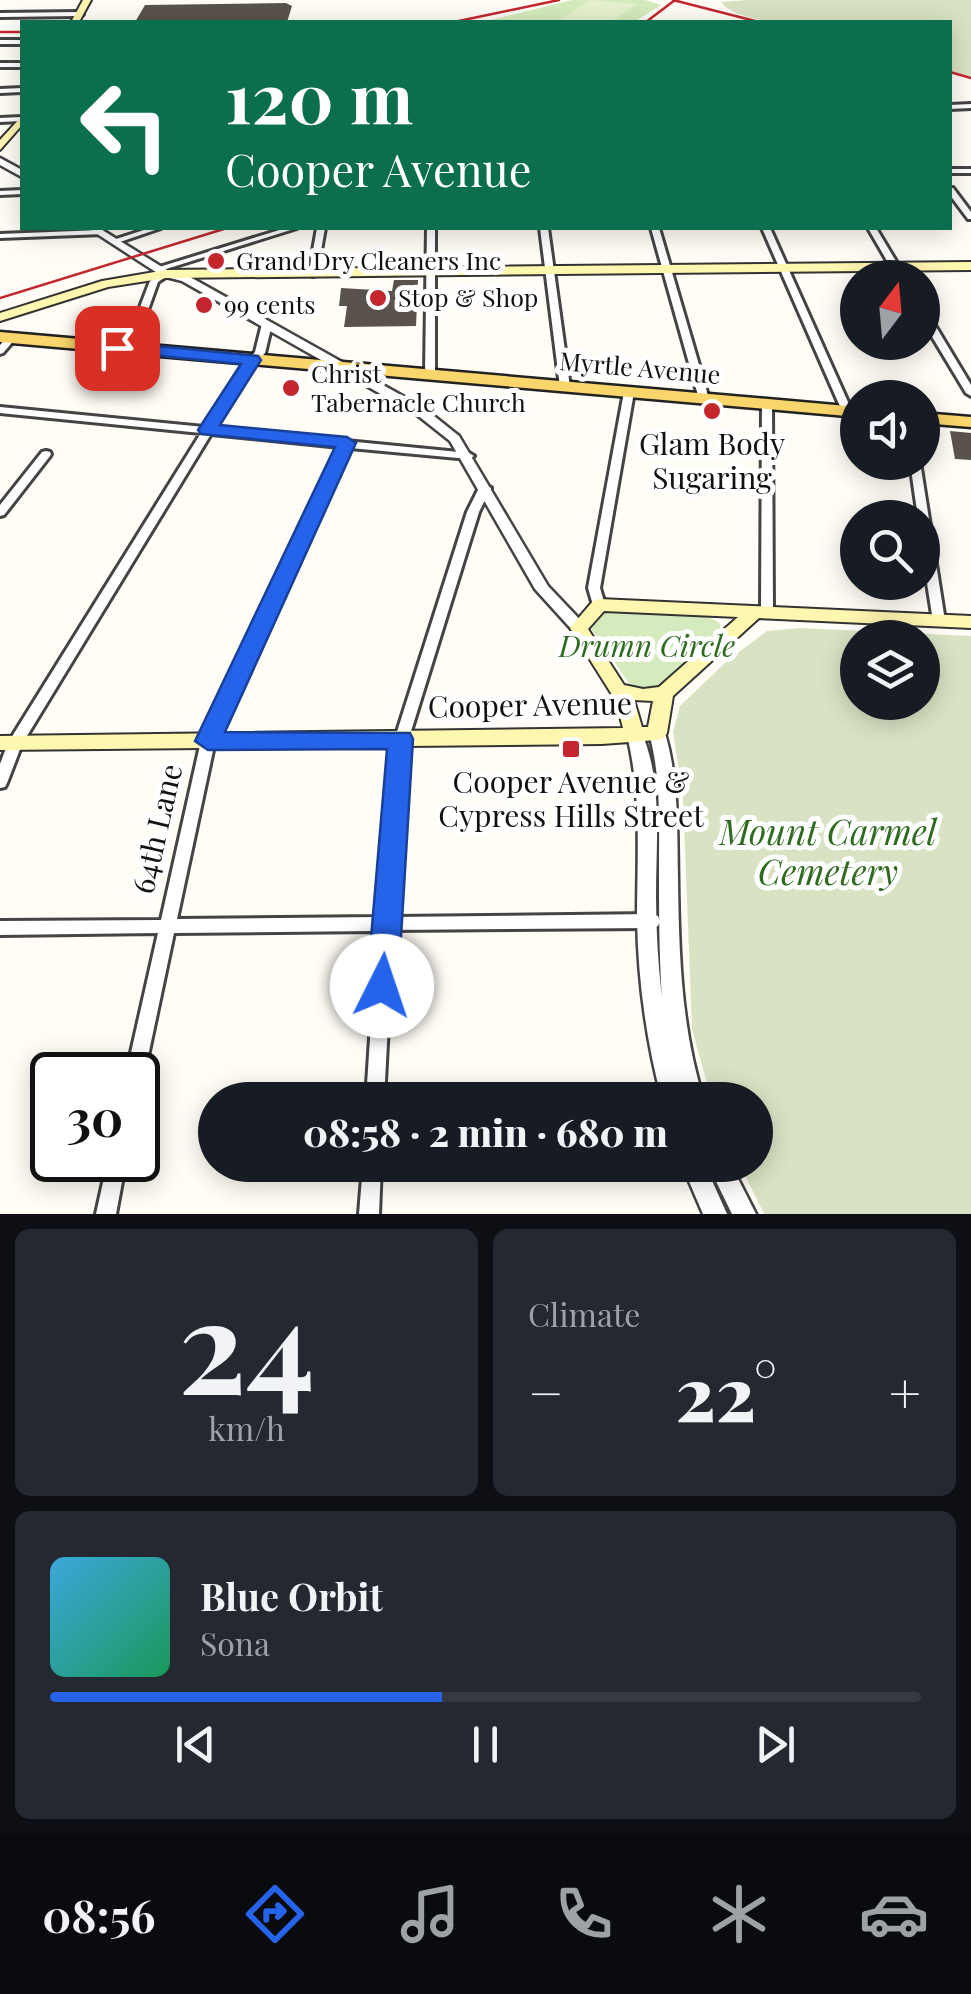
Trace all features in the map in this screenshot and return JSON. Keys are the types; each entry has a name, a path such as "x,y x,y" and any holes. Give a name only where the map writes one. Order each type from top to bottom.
{"main road":[{"path":"78,18 87,0"},
{"path":"2,145 20,122"},
{"path":"940,269 971,266"},
{"path":"0,318 106,284 163,271 840,270"},
{"name":"Myrtle Avenue","path":"4,342 129,348 840,411"},
{"path":"940,419 971,422"},
{"path":"635,735 619,690 579,628 599,605 921,620"},
{"name":"Cooper Avenue","path":"7,743 658,732 664,693 761,611"},
{"path":"940,621 971,622"},
{"path":"619,690 644,696 664,693"}],"street":[{"path":"0,15 78,18"},
{"path":"2,145 20,172"},
{"path":"0,161 12,165"},
{"path":"952,193 971,217"},
{"path":"0,236 97,230 163,271 267,324 420,411 469,456 542,588 579,628"},
{"path":"114,242 151,230"},
{"path":"129,348 154,281 163,271 287,230"},
{"path":"314,273 321,230"},
{"path":"430,375 432,230"},
{"path":"544,230 565,387"},
{"path":"656,230 704,399"},
{"path":"767,230 840,387"},
{"path":"873,230 892,260"},
{"path":"0,783 7,743 260,353 267,324"},
{"path":"940,342 971,393"},
{"path":"599,605 594,588 628,392"},
{"path":"761,611 767,404"},
{"path":"0,410 469,456"},
{"name":"64th Lane","path":"140,1052 208,741 347,443"},
{"path":"0,513 46,454"},
{"path":"918,480 939,620"},
{"path":"377,1082 400,739 473,512 486,488"},
{"path":"658,732 667,766 654,1036 667,1082"},
{"path":"635,735 649,791 658,921 689,1082"},
{"path":"0,928 658,921"},
{"path":"106,1214 113,1182"},
{"path":"368,1214 371,1182"},
{"path":"701,1182 715,1214"},
{"path":"727,1182 744,1214"}],"green space":[{"path":"572,0 645,0 661,5 637,20 490,20"},
{"path":"590,0 637,4 614,20 560,20"},
{"path":"971,0 971,77 952,72 952,20 761,20 736,13 721,2"},
{"name":"Drumn Circle","path":"603,610 700,612 721,624 718,634 660,686 633,689 588,624"},
{"name":"Mount Carmel Cemetery","path":"840,630 840,720 940,720 940,635 971,636 971,1214 764,1214 748,1182 773,1182 773,1082 707,1082 692,1029 683,797 673,732 680,706 727,661 767,631"}],"building":[{"path":"145,5 292,6 288,20 136,20"},
{"name":"Stop & Shop","path":"394,280 418,280 416,326 344,327 347,306 339,306 341,288 392,291"},
{"path":"950,431 971,433 971,460 955,459"}],"railway":[{"path":"464,20 559,0"},
{"path":"649,20 674,0"},
{"path":"674,0 751,20"},
{"path":"0,32 20,32"},
{"path":"952,73 971,78"},
{"path":"0,298 221,230"}],"place":[{"name":"Grand Dry Cleaners Inc","path":"216,261"},
{"name":"Stop & Shop","path":"378,298"},
{"name":"99 cents","path":"204,305"},
{"name":"Christ Tabernacle Church","path":"291,388"},
{"name":"Glam Body Sugaring","path":"712,411"},
{"name":"Cooper Avenue & Cypress Hills Street","path":"571,749"}],"route":[{"path":"117,348 252,360 207,430 347,443 208,741 400,739 382,986"}]}
